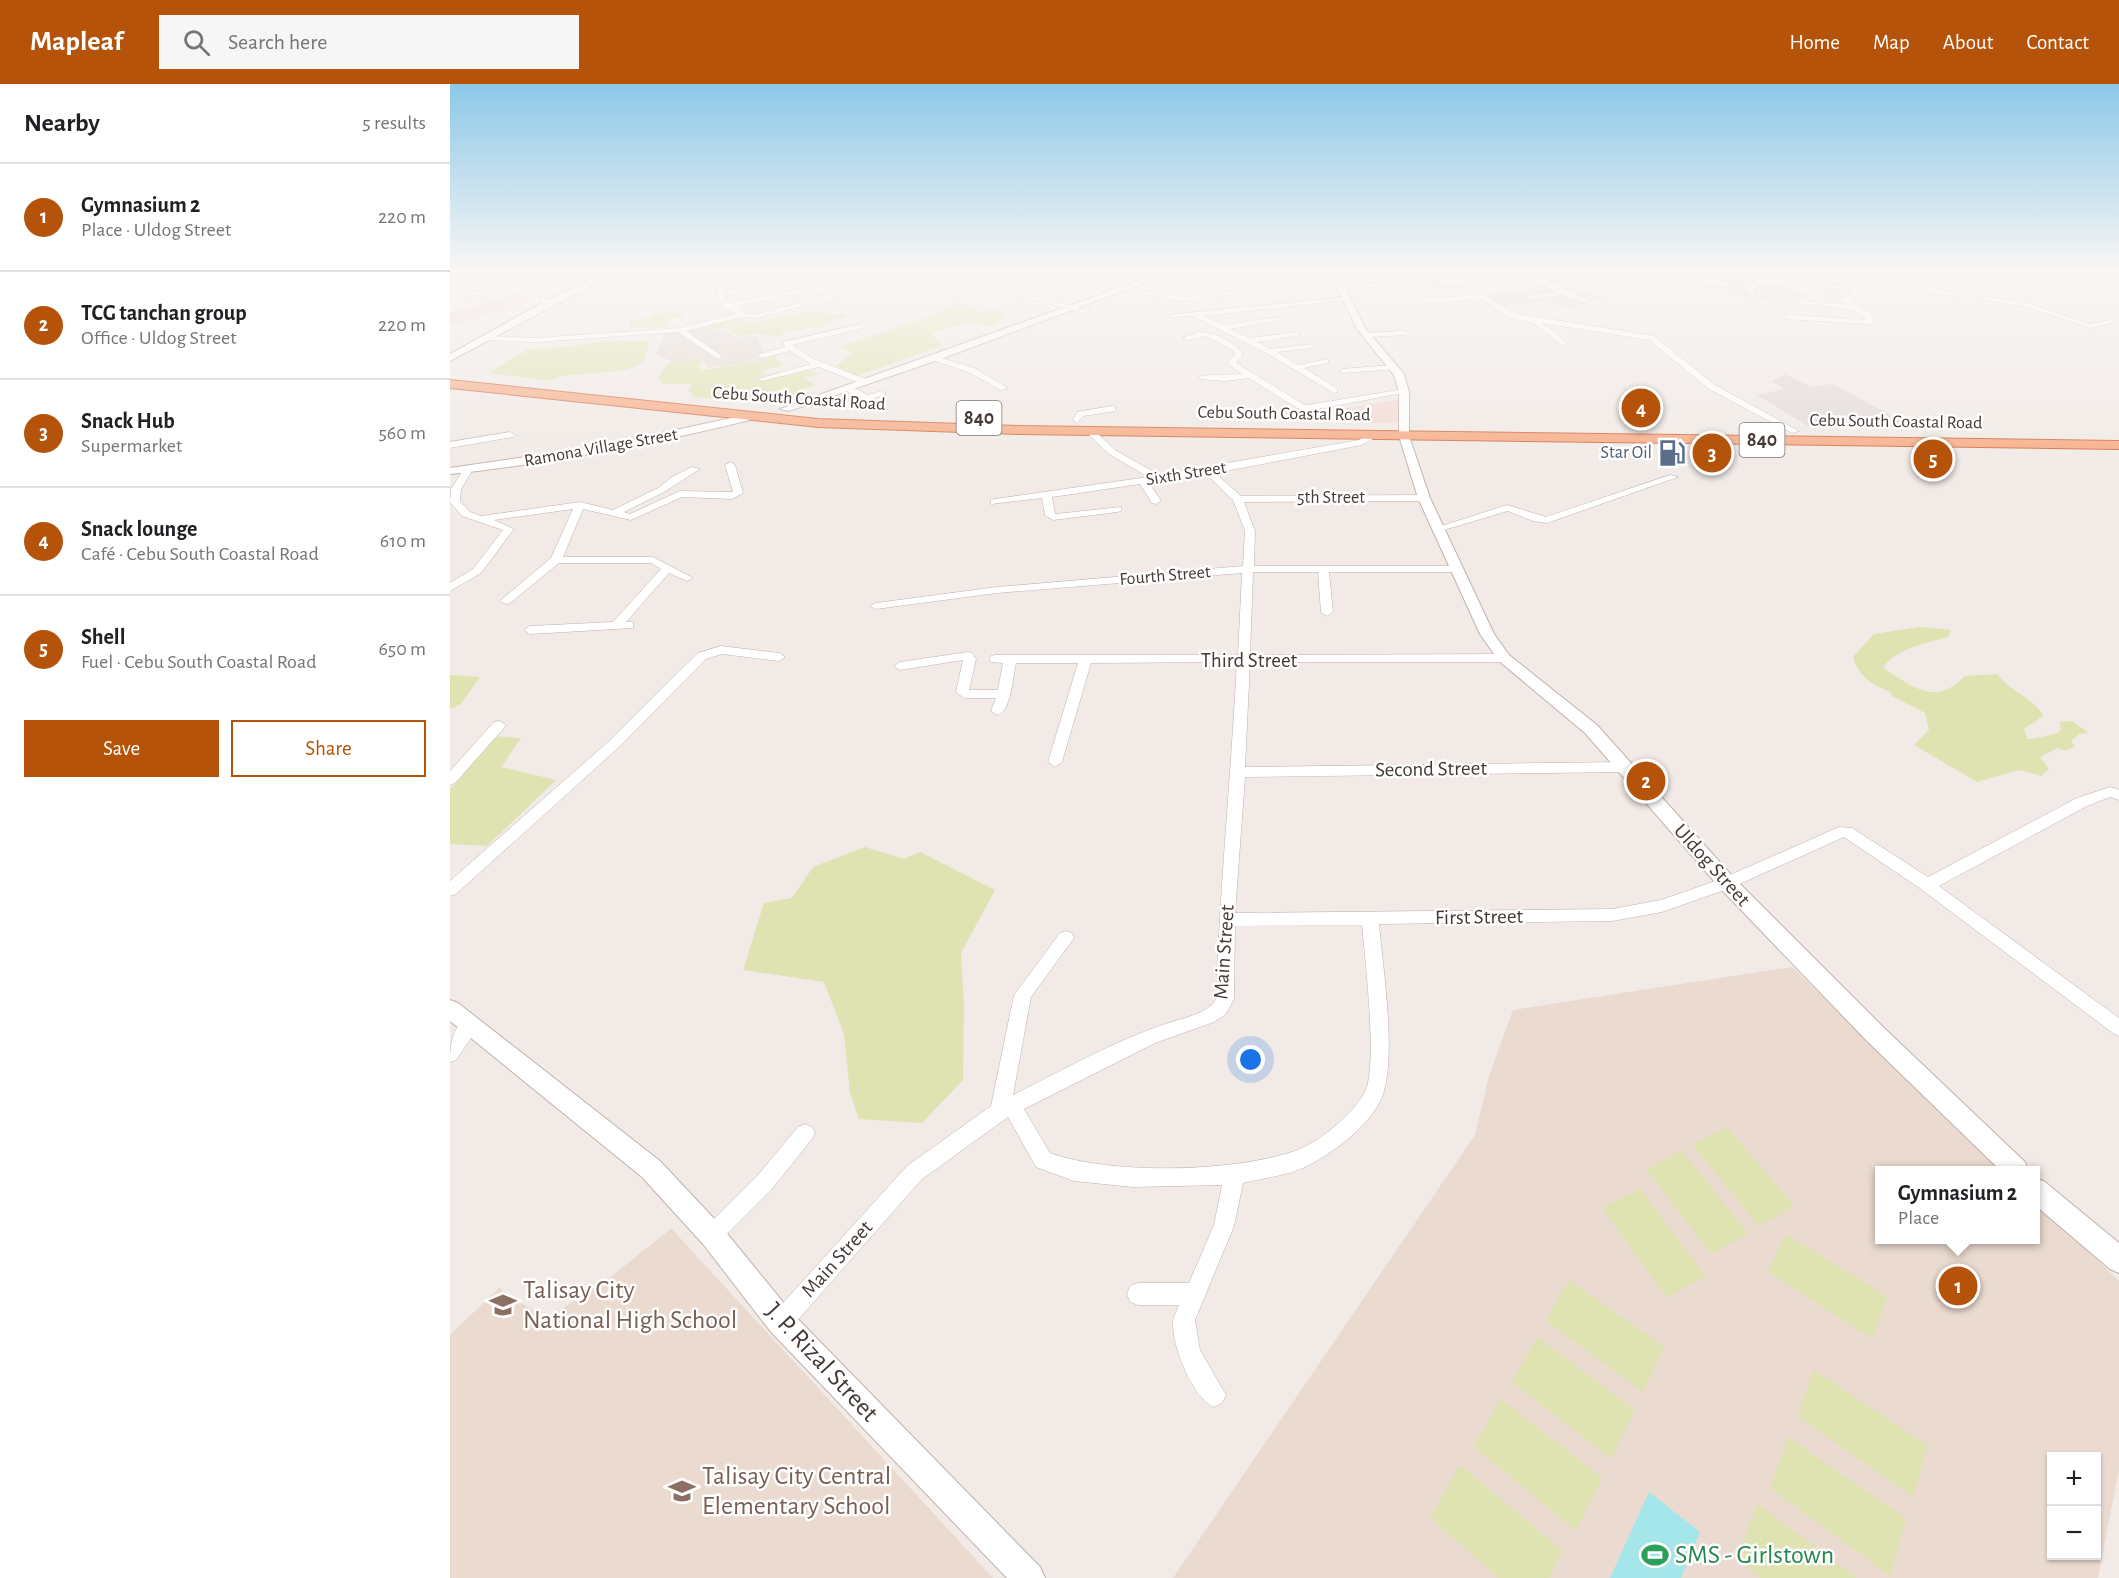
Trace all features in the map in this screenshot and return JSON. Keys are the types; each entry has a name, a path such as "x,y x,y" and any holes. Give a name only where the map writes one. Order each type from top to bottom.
{"highway":[{"name":"Cebu South Coastal Road","path":"450,375 785,409 1404,431 2119,445"},
{"name":"Cebu South Coastal Road","path":"450,384 818,423 1090,431 1373,435 1404,431 1795,430 2119,436"}],"street":[{"path":"450,358 480,341"},
{"path":"695,341 717,357"},
{"path":"793,341 786,344 819,364 865,382"},
{"path":"785,409 982,341"},
{"path":"1221,341 1236,349 1239,355 1231,363 1300,406 1308,408 1404,393"},
{"path":"1247,341 1269,351 1334,390"},
{"name":"Uldog Street","path":"1371,341 1399,374 1404,393 1404,431 1424,498 1486,634 1504,658 1591,729 1727,883 1874,1033 2012,1166"},
{"path":"1654,341 1712,387 1795,430"},
{"path":"1269,351 1311,346"},
{"path":"762,356 791,348"},
{"path":"935,358 971,370 1004,388"},
{"path":"1299,368 1325,361"},
{"path":"762,379 819,364"},
{"path":"1343,371 1393,367"},
{"path":"1203,377 1224,379 1249,375"},
{"path":"847,388 867,398 882,394"},
{"path":"1077,420 1080,414 1112,409"},
{"name":"Ramona Village Street","path":"450,471 550,459 655,441 750,417"},
{"path":"1090,431 1112,452 1158,479"},
{"path":"450,445 510,435"},
{"name":"Sixth Street","path":"995,502 1208,471 1362,442 1373,435"},
{"path":"480,519 580,505 628,517 635,516 680,494 736,495 738,493 730,465"},
{"path":"450,588 471,578 509,529 466,514 453,505 456,489 468,469"},
{"path":"615,513 661,490 675,479 695,469"},
{"name":"Main Street","path":"781,1322 914,1173 1006,1108 1138,1042 1208,1017 1220,1010 1225,999 1226,920 1238,772 1250,531 1238,499 1208,471"},
{"path":"1437,529 1507,508 1519,509 1536,520 1547,520 1673,477"},
{"path":"1143,481 1156,501"},
{"path":"1047,495 1050,515 1053,517 1117,509"},
{"name":"5th Street","path":"1238,499 1424,498"},
{"path":"506,601 556,560 580,505"},
{"path":"556,560 653,560 687,578"},
{"path":"616,626 668,568"},
{"name":"Fourth Street","path":"876,606 998,590 1247,568 1455,569"},
{"path":"1323,570 1327,612"},
{"path":"530,630 629,625"},
{"path":"450,890 613,745 702,656 721,650 779,657"},
{"path":"900,666 968,656 970,659 962,692 1004,694"},
{"name":"Third Street","path":"995,659 1085,661 1504,658"},
{"path":"998,711 1004,694 1010,659"},
{"path":"1055,762 1085,661"},
{"path":"450,780 499,725"},
{"name":"Second Street","path":"1238,772 1624,767"},
{"path":"1927,885 2082,801 2110,792 2119,795"},
{"name":"First Street","path":"1226,920 1370,920 1612,915 1662,906 1727,883 1839,832 1854,835 1927,885 2119,1028"},
{"path":"1066,938 1023,995 1006,1108 1037,1153 1043,1160 1074,1171 1133,1177 1234,1175 1298,1160 1343,1133 1373,1096 1379,1075 1377,990 1370,920"},
{"name":"J. P. Rizal Street","path":"450,1009 651,1169 712,1235 781,1322 1029,1578"},
{"path":"450,1054 471,1025"},
{"path":"712,1235 764,1183 806,1133"},
{"path":"1214,1395 1195,1366 1183,1337 1184,1320 1224,1226 1234,1175"},
{"path":"2040,1193 2119,1260"},
{"path":"1138,1294 1196,1294"}],"shaded area":[{"path":"662,341 759,341 765,360 707,368 702,358 673,362 656,354"},
{"path":"1785,374 1812,387 1832,384 1913,427 1808,426 1757,395 1784,389 1772,381"},
{"path":"1403,399 1400,421 1394,423 1358,423 1335,410"},
{"path":"1792,967 2000,1166 1875,1166 1875,1244 2040,1244 2040,1206 2119,1281 2119,1469 2098,1578 1173,1578 1475,1135 1489,1076 1513,1010"},
{"name":"Talisay City Central Elementary School","path":"672,1228 993,1578 450,1578 450,1335 499,1288 546,1319 608,1279"}],"green space":[{"path":"605,341 649,343 644,361 635,367 620,371 562,376 551,381 488,373 528,349"},
{"path":"857,341 938,341 942,345 857,376 836,366 853,352 841,346"},
{"path":"788,350 776,356 783,365 761,371 766,375 799,367 820,374 804,378 816,385 796,391 800,396 769,403 693,397 692,392 687,391 693,384 662,384 658,378 668,363 700,358 701,364 697,366 702,370 767,360 762,356"},
{"path":"1920,627 1951,630 1948,637 1921,644 1903,652 1895,656 1883,668 1915,687 1934,692 1954,685 1965,676 1997,674 2043,715 2024,728 2027,739 2058,733 2061,729 2059,722 2072,721 2089,733 2079,734 2071,741 2075,746 2066,751 2058,748 2040,757 2049,769 2041,776 2019,770 1977,782 1914,745 1929,730 1925,713 1892,696 1890,692 1867,679 1858,670 1853,657 1874,634"},
{"path":"450,675 480,677 461,704 450,709"},
{"path":"491,736 521,738 501,767 556,780 487,846 450,844 450,789 461,778"},
{"path":"865,847 904,859 920,852 995,890 961,953 964,1007 963,1080 922,1123 859,1119 850,1092 844,1034 824,982 743,970 764,903 792,898 813,867"},
{"path":"1727,1127 1794,1206 1759,1226 1692,1144"},
{"path":"1682,1151 1748,1234 1711,1254 1646,1169"},
{"path":"1640,1189 1705,1276 1667,1298 1602,1208"},
{"path":"1785,1234 1887,1296 1873,1339 1768,1272"},
{"path":"1569,1280 1664,1347 1643,1392 1546,1321"},
{"path":"1537,1337 1635,1410 1611,1459 1512,1382"},
{"path":"1814,1370 1928,1446 1913,1497 1797,1416"},
{"path":"1501,1399 1602,1478 1576,1531 1474,1447"},
{"path":"1788,1437 1906,1519 1890,1576 1770,1488"},
{"path":"1460,1465 1563,1551 1549,1578 1499,1578 1430,1518"},
{"path":"1757,1504 1857,1578 1761,1578 1737,1560"}],"water":[{"name":"SMS - Girlstown","path":"1649,1492 1700,1532 1681,1578 1610,1578"}],"place":[{"name":"Snack lounge","path":"1641,408"},
{"name":"Star Oil","path":"1672,453"},
{"name":"Snack Hub","path":"1712,453"},
{"name":"Shell","path":"1933,459"},
{"name":"TCG tanchan group","path":"1646,781"},
{"name":"Gymnasium 2","path":"1958,1286"},
{"name":"Talisay City National High School","path":"503,1305"},
{"name":"Talisay City Central Elementary School","path":"682,1491"},
{"name":"SMS - Girlstown","path":"1655,1555"}]}
